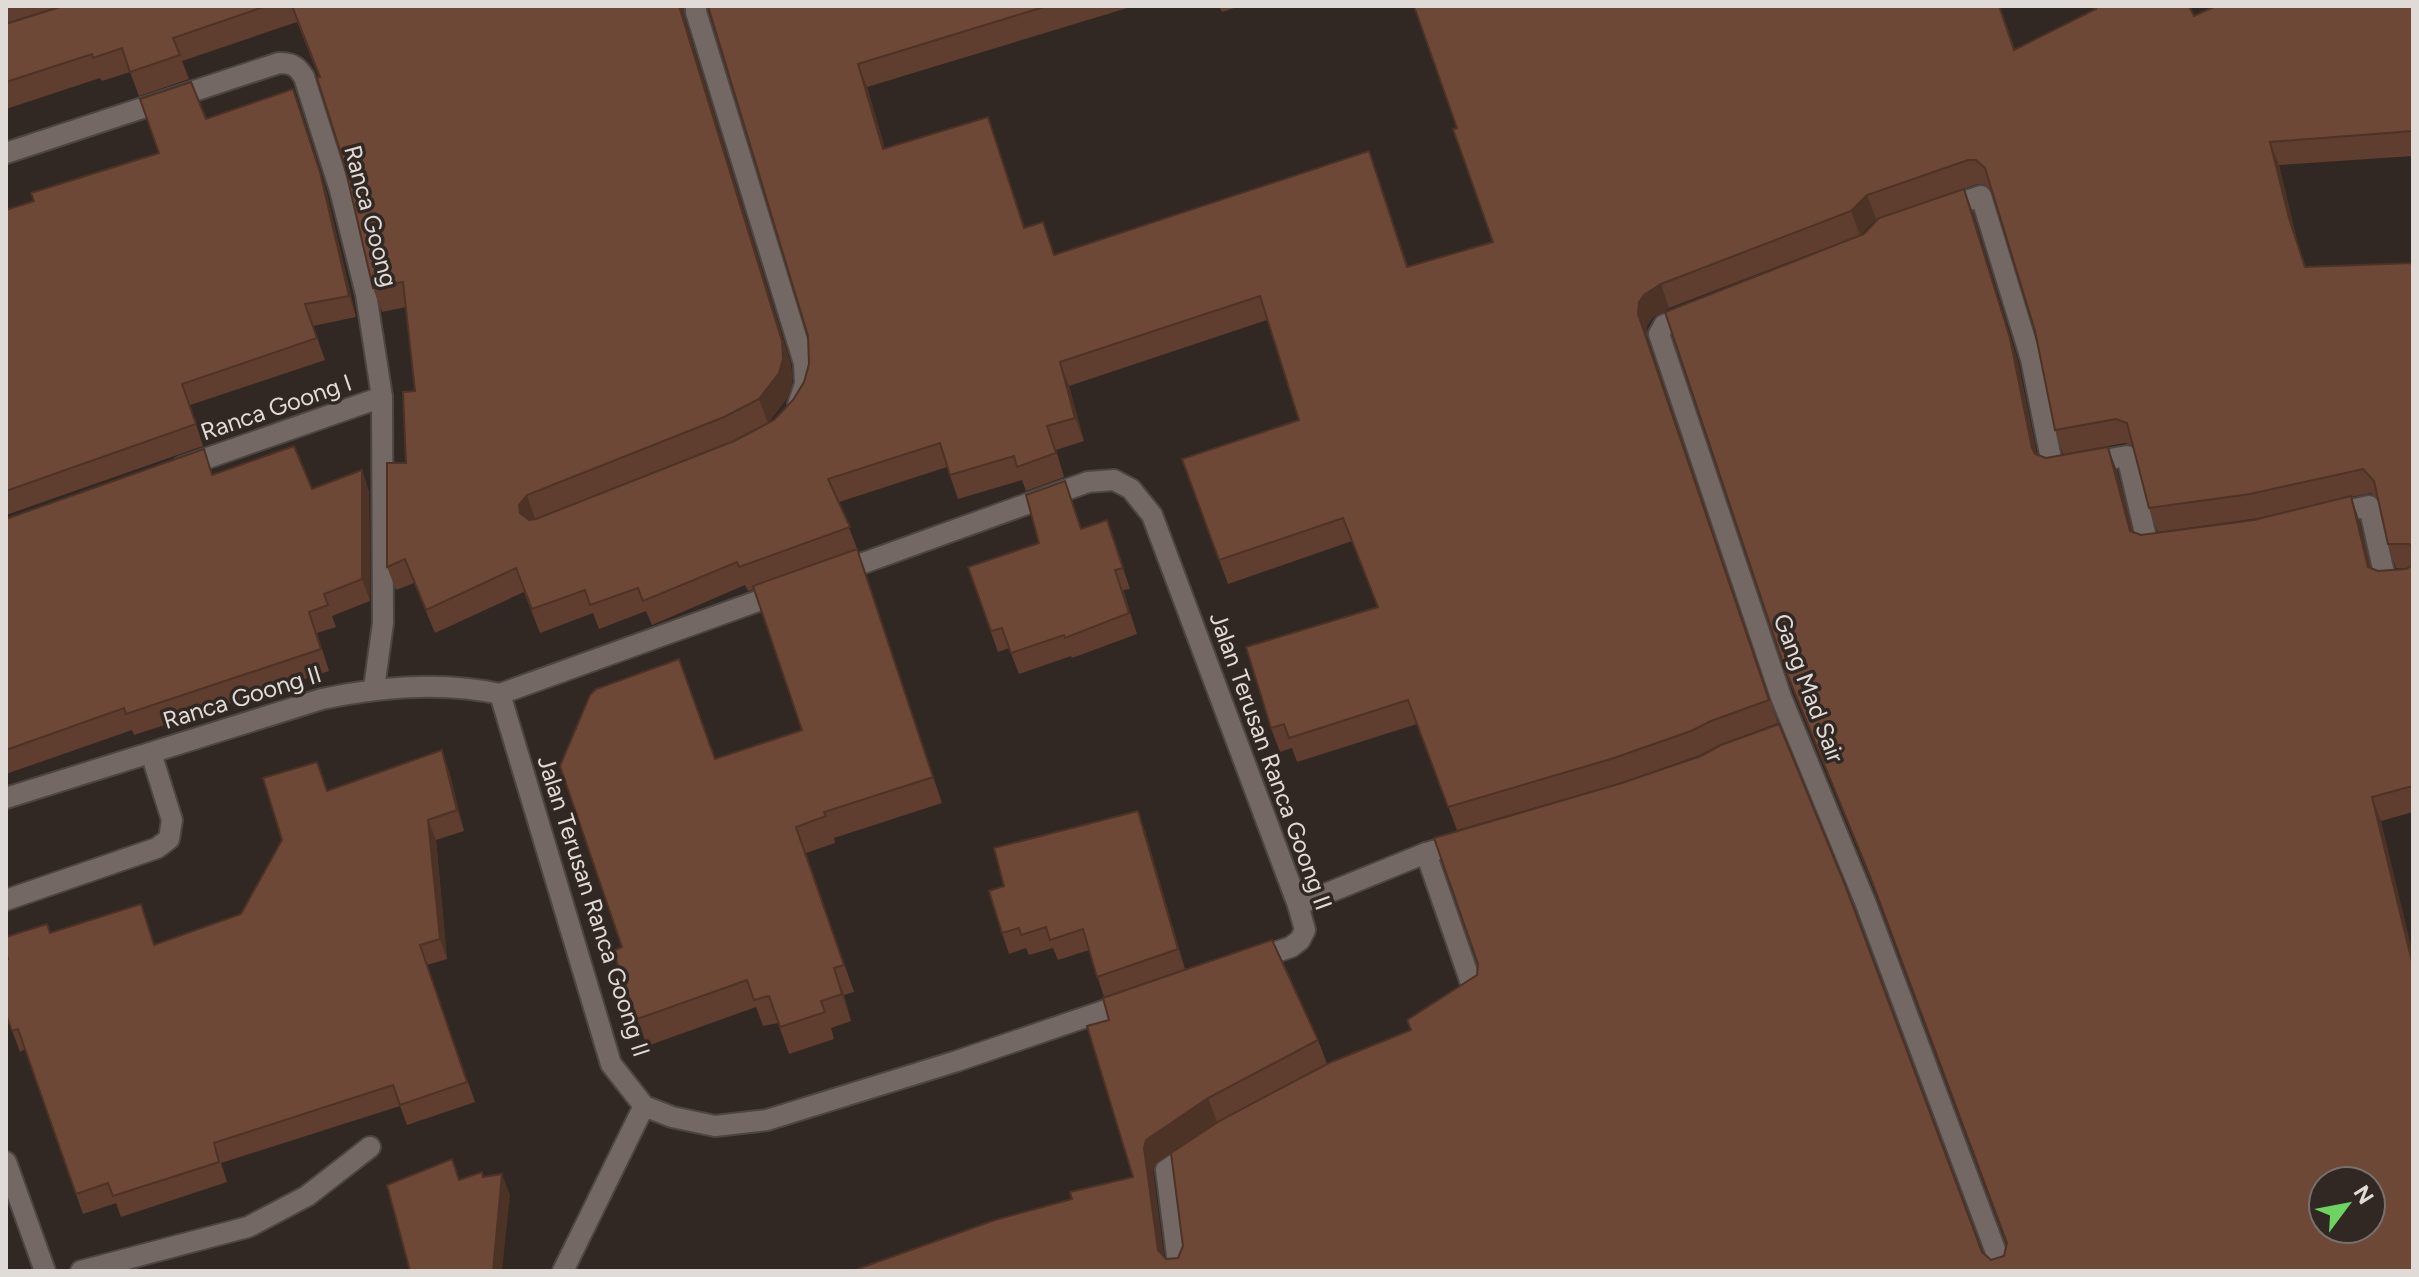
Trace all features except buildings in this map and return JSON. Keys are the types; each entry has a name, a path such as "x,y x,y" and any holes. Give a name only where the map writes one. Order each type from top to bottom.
{"street":[{"path":"696,6 804,363 805,384 800,402 791,417"},
{"name":"Ranca Goong","path":"6,153 279,63 290,63 298,68 313,103 344,205 366,294 382,397 383,623 374,688"},
{"path":"1924,216 1981,196 2031,359 2053,469 2127,456 2148,546 2176,542"},
{"name":"Gang Mad Sair","path":"1714,306 1664,325 1659,334 1763,646 1788,733 1866,904 2003,1271"},
{"name":"Ranca Goong I","path":"161,475 382,397"},
{"name":"Jalan Terusan Ranca Goong II","path":"1114,480 1131,489 1152,515 1305,930 1300,940 1291,947 957,1061 767,1120 715,1126 672,1117 644,1106 611,1064 500,694 1088,482 1114,480"},
{"path":"2307,520 2369,506 2386,582 2413,580"},
{"name":"Ranca Goong II","path":"6,798 322,699 374,688 471,688 500,694"},
{"path":"6,900 157,848 169,839 172,820 151,753"},
{"path":"1298,905 1426,853 1484,836"},
{"path":"1426,853 1474,992 1448,1008"},
{"path":"563,1271 644,1106"},
{"path":"1179,1271 1166,1170 1211,1141"},
{"path":"81,1271 248,1227 307,1196 370,1147"},
{"path":"6,1162 45,1271"}]}
